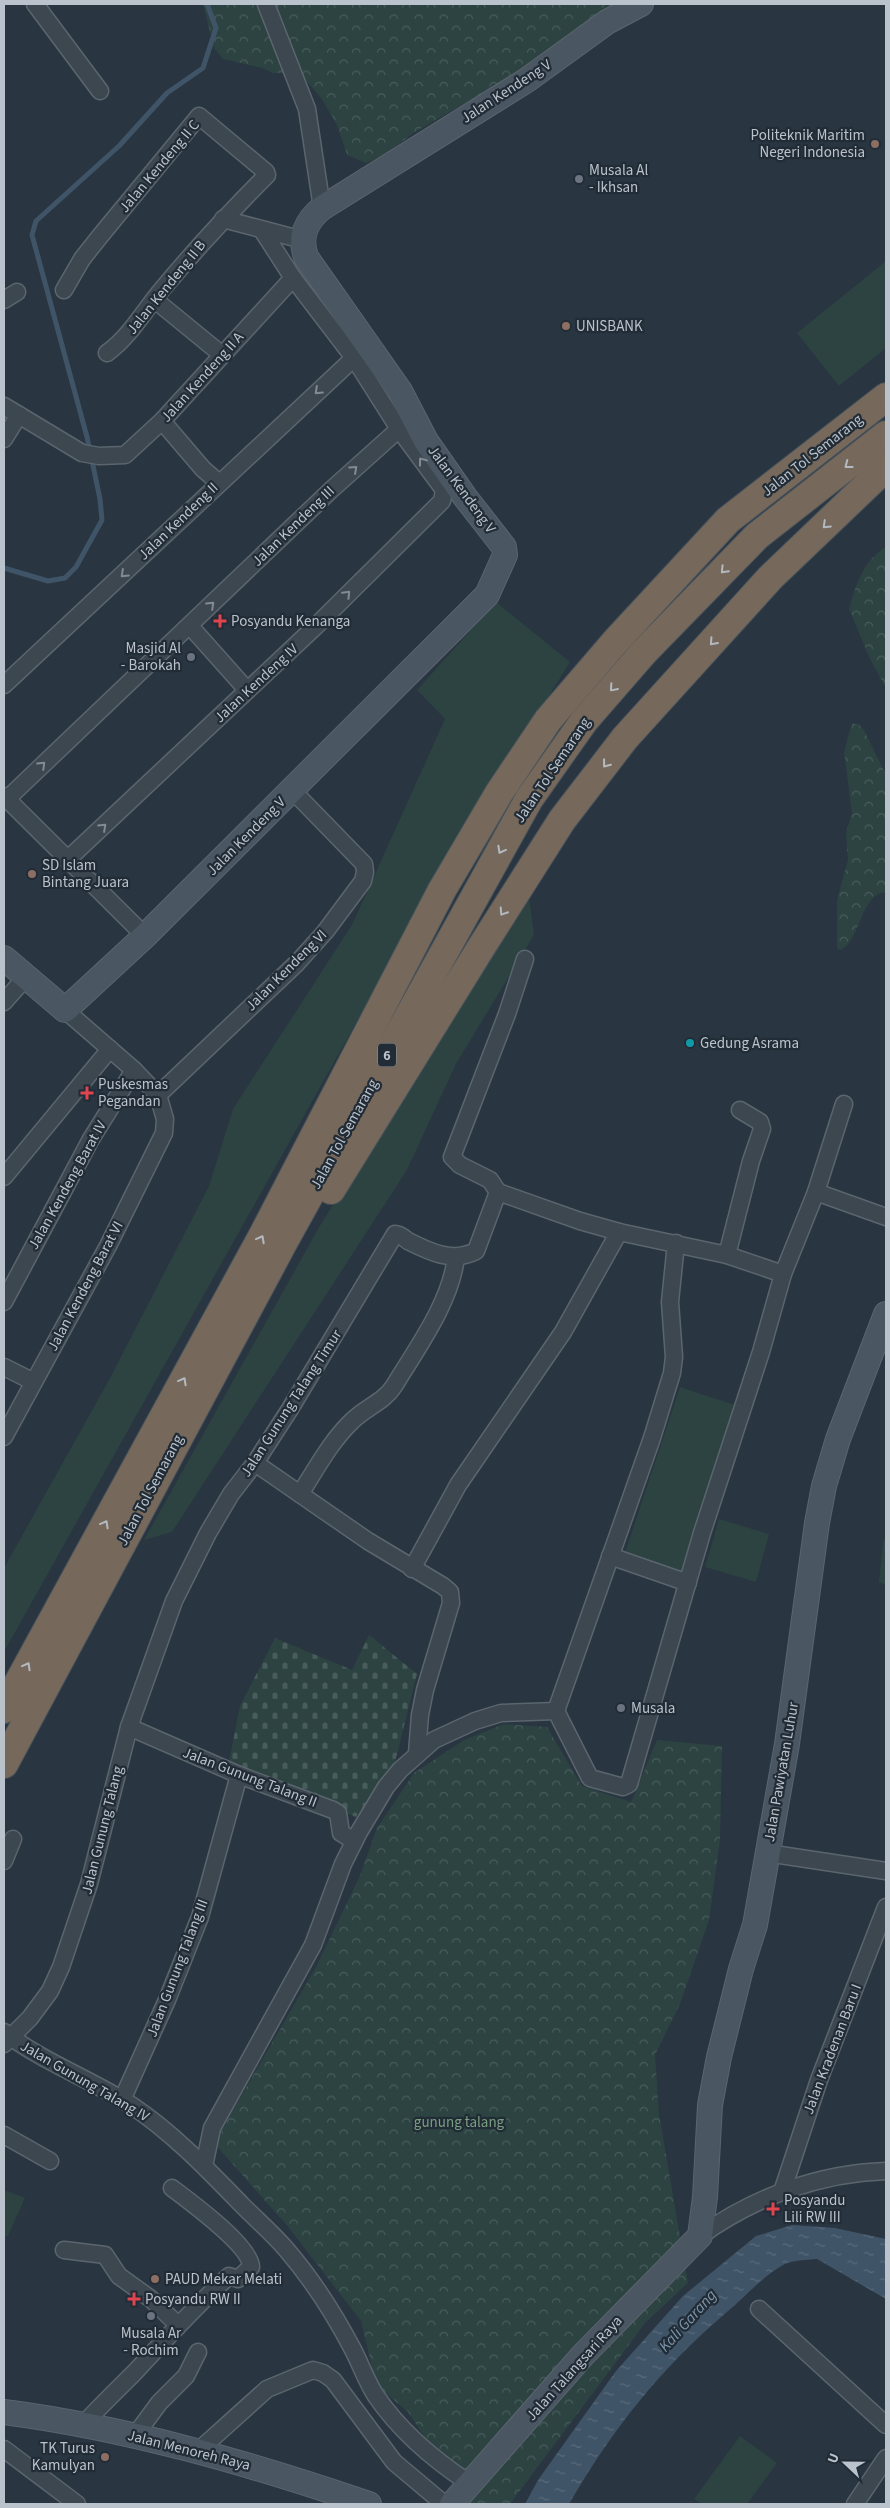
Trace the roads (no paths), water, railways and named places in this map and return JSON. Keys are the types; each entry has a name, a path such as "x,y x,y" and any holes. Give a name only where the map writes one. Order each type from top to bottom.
{"highway":[{"name":"Jalan Tol Semarang","path":"4,1709 263,1236 442,890 504,784 548,720 615,642 728,520 886,397"},
{"name":"Jalan Tol Semarang","path":"4,1764 215,1369 529,799 584,721 644,652 757,536 886,435"},
{"path":"215,1369 363,1142 482,946 562,820 625,738 770,578 886,467"}],"main road":[{"name":"Jalan Kendeng V","path":"65,1010 145,936 482,602 505,555 504,547 465,497 426,441 400,391 306,257 303,240 304,230 311,216 527,80 607,22 641,4"},
{"path":"4,958 65,1010"},
{"name":"Jalan Pawiyatan Luhur","path":"700,2236 705,2197 710,2105 723,2039 755,1924 787,1744 817,1523 824,1486 838,1438 886,1314"},
{"name":"Jalan Talangsari Raya","path":"452,2504 583,2355 700,2236"},
{"name":"Jalan Menoreh Raya","path":"4,2412 134,2437 262,2468 370,2504"}],"street":[{"path":"35,4 100,90"},
{"path":"266,4 307,109 322,208"},
{"name":"Jalan Kendeng II C","path":"64,290 82,259 199,116 267,173 223,219"},
{"path":"223,219 303,240"},
{"name":"Jalan Kendeng II B","path":"107,353 120,344 154,300 223,219"},
{"path":"262,230 293,278 354,358 399,429"},
{"name":"Jalan Kendeng II A","path":"19,415 82,453 99,456 125,455 162,421 221,354 293,278"},
{"path":"154,300 221,354"},
{"name":"Jalan Kendeng II","path":"4,685 129,570 218,482 354,358"},
{"path":"4,406 19,415 4,439"},
{"path":"162,421 203,469 218,482"},
{"name":"Jalan Kendeng IV","path":"67,860 316,626 442,502 444,490 399,429"},
{"name":"Jalan Kendeng III","path":"5,797 190,626 331,490 399,429"},
{"path":"190,626 247,690"},
{"name":"Jalan Kendeng VI","path":"158,1095 297,963 325,932 363,881 364,864 292,790"},
{"path":"5,797 145,936"},
{"path":"525,959 507,1014 452,1157 460,1165 490,1180 498,1192 580,1221 619,1232 727,1254 783,1274"},
{"path":"4,1002 26,976"},
{"path":"65,1010 134,1070 158,1095"},
{"path":"4,1177 110,1049"},
{"name":"Jalan Kendeng Barat IV","path":"4,1302 91,1139 134,1070"},
{"name":"Jalan Kendeng Barat VI","path":"4,1437 32,1381 108,1246 164,1133 165,1118 158,1095"},
{"path":"676,1243 670,1302 674,1358 672,1374 556,1711 590,1778 623,1787 629,1784 783,1274 816,1192 844,1104"},
{"path":"727,1254 751,1161 762,1128 760,1122 740,1110"},
{"path":"300,1494 340,1434 365,1409 388,1396 444,1299 454,1276 456,1257 476,1251 498,1192"},
{"path":"816,1192 886,1217"},
{"path":"412,1568 458,1485 563,1332 619,1232"},
{"name":"Jalan Gunung Talang Timur","path":"174,1601 208,1533 231,1494 255,1463 396,1233 429,1251 456,1257"},
{"path":"4,1367 32,1381"},
{"path":"255,1463 368,1541 450,1592 450,1603 425,1690 420,1715 417,1753"},
{"path":"610,1556 688,1584"},
{"name":"Jalan Gunung Talang","path":"6,2038 30,2018 50,1990 61,1967 89,1884 129,1727 174,1601"},
{"path":"204,2166 212,2128 313,1945 343,1864 354,1841 386,1787 417,1753 434,1740 474,1721 501,1713 556,1711"},
{"name":"Jalan Gunung Talang II","path":"129,1727 239,1775 335,1811 342,1833 354,1841"},
{"name":"Jalan Gunung Talang III","path":"122,2100 167,2000 200,1917 239,1775"},
{"path":"4,1861 13,1839"},
{"path":"767,1853 886,1870"},
{"name":"Jalan Kradenan Baru I","path":"782,2192 819,2080 886,1907"},
{"name":"Jalan Gunung Talang IV","path":"6,2038 86,2078 122,2100 161,2126 204,2166 285,2248 350,2343 375,2395 386,2409 417,2442 446,2468 469,2484"},
{"path":"4,2135 50,2161"},
{"path":"700,2236 722,2220 782,2192 830,2177 886,2171"},
{"path":"82,2426 178,2325 229,2276 240,2278 251,2265 245,2253 216,2222 172,2188"},
{"path":"64,2250 105,2255 119,2276 151,2299 178,2325"},
{"path":"759,2308 886,2425"},
{"path":"134,2437 159,2403 186,2376 198,2352"},
{"path":"197,2452 267,2389 313,2370 323,2373 333,2380 394,2462 444,2504"},
{"path":"4,2450 77,2504"},
{"path":"856,2504 886,2458"}],"water":[{"name":"Kali Garang","path":"792,2225 835,2228 886,2239 886,2299 817,2259 795,2261 783,2265 761,2281 703,2333 660,2377 621,2424 569,2504 525,2504 538,2480 616,2371 683,2296 756,2236"}],"waterway":[{"path":"4,568 48,581 65,578 76,567 102,520 100,499 87,437 32,235 36,221 119,146 167,93 203,68 216,28 207,4"}],"place":[{"name":"Politeknik Maritim Negeri Indonesia","path":"875,144"},
{"name":"Musala Al - Ikhsan","path":"579,179"},
{"name":"UNISBANK","path":"566,326"},
{"name":"Posyandu Kenanga","path":"220,621"},
{"name":"Masjid Al - Barokah","path":"191,657"},
{"name":"SD Islam Bintang Juara","path":"32,874"},
{"name":"Gedung Asrama","path":"690,1043"},
{"name":"Puskesmas Pegandan","path":"87,1093"},
{"name":"Musala","path":"621,1708"},
{"name":"Posyandu Lili RW III","path":"773,2209"},
{"name":"PAUD Mekar Melati","path":"155,2279"},
{"name":"Posyandu RW II","path":"134,2299"},
{"name":"Musala Ar - Rochim","path":"151,2316"},
{"name":"TK Turus Kamulyan","path":"105,2457"}],"park label":[{"name":"gunung talang","path":"459,2122"}]}
